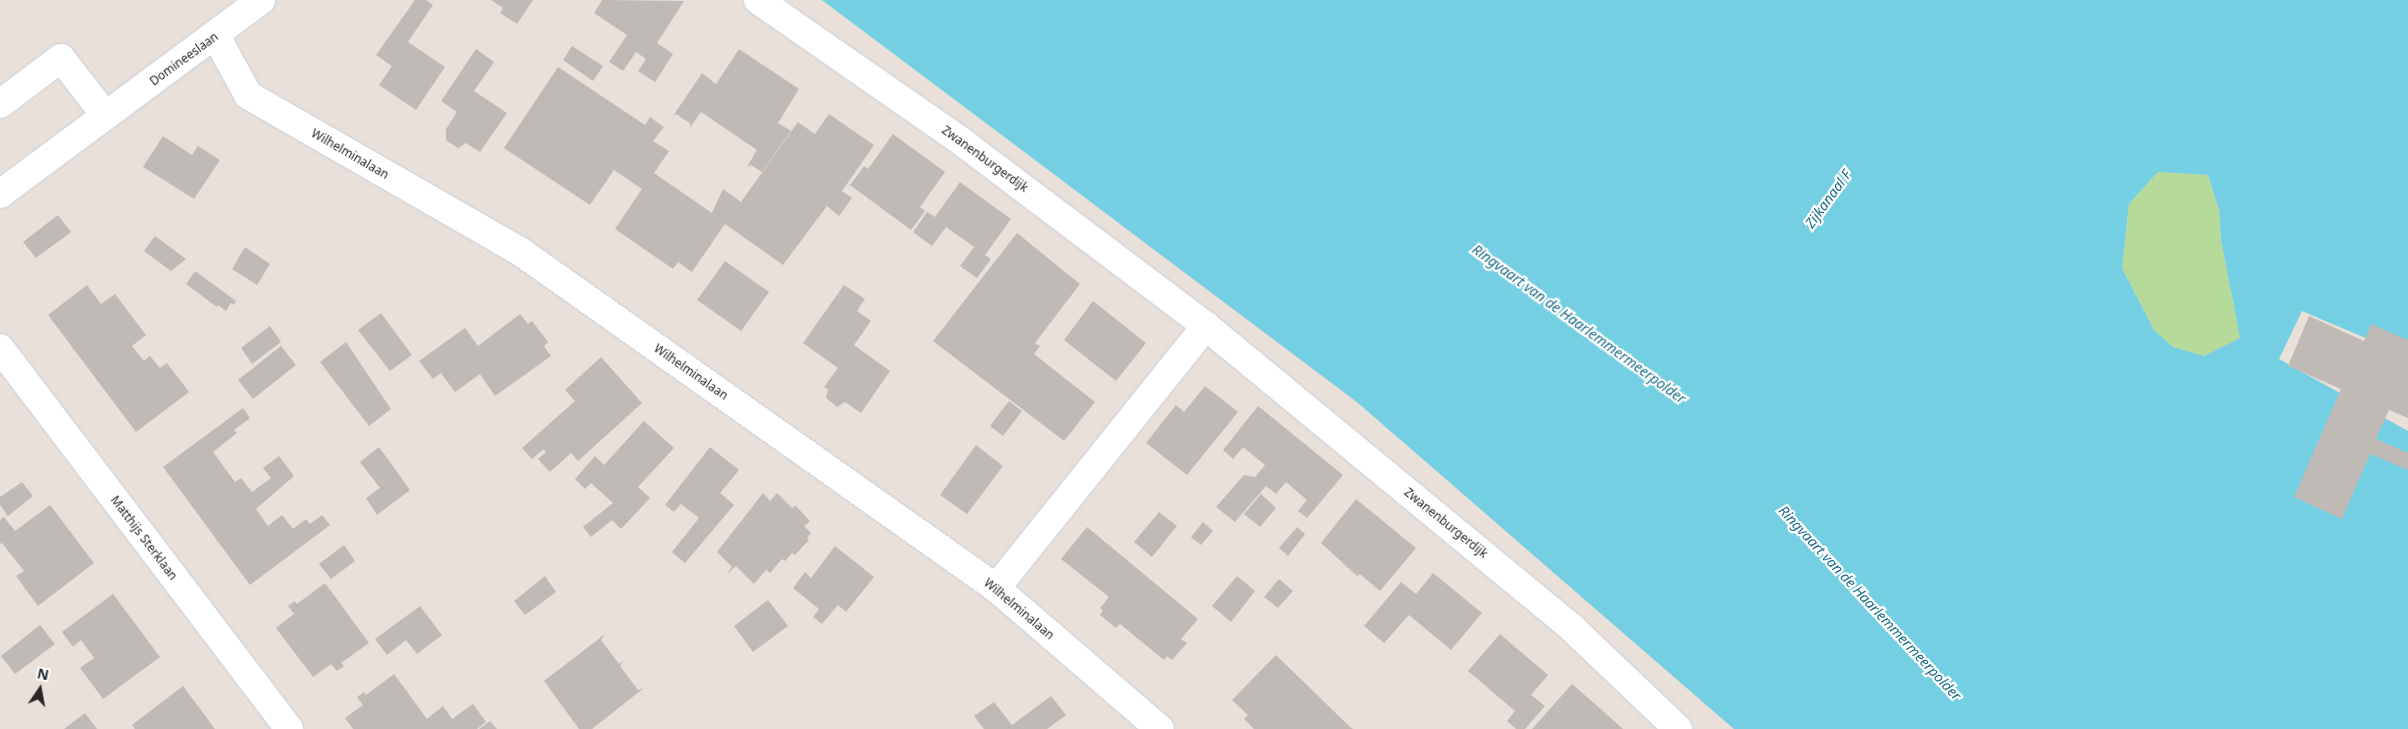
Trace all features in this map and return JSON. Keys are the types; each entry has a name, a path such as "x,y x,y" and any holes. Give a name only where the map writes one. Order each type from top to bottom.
{"street":[{"name":"Domineeslaan","path":"0,194 105,115 216,36 261,0"},
{"name":"Zwanenburgerdijk","path":"758,0 962,142 1206,326 1573,629 1678,729"},
{"name":"Wilhelminalaan","path":"216,36 248,95 521,252 996,588 1160,729"},
{"path":"0,104 61,58 105,115"},
{"path":"996,588 1206,326"},
{"name":"Matthijs Sterklaan","path":"0,348 289,729"}],"green space":[{"path":"2158,172 2208,175 2219,210 2221,240 2240,338 2204,356 2173,347 2154,330 2122,268 2129,204"}],"water":[{"path":"822,0 2408,0 2408,356 2302,311 2279,359 2408,431 2408,729 1734,729 1358,403","holes":["2158,172 2208,175 2219,210 2221,240 2240,338 2204,356 2173,347 2154,330 2122,268 2129,204"]}],"building":[{"path":"415,0 426,0 433,5 408,42 445,67 416,110 379,85 392,66 376,55"},
{"path":"491,0 533,0 517,24 500,13 503,8"},
{"path":"602,0 684,1 657,43 673,54 655,82 638,71 646,59 636,52 623,71 609,62 627,35 594,13"},
{"path":"572,46 603,66 593,81 563,60"},
{"path":"476,49 494,62 474,91 507,113 480,152 466,143 458,148 446,140 446,129 457,112 441,101"},
{"path":"739,49 799,89 778,123 791,131 762,172 751,165 747,167 757,150 701,112 690,128 691,124 676,114 673,116 702,73 716,84"},
{"path":"558,67 645,125 650,117 664,127 653,141 669,151 654,173 712,213 723,189 741,202 798,122 815,134 829,114 874,145 842,191 852,198 839,216 827,206 783,265 725,224 692,272 678,262 673,269 615,229 642,189 614,170 590,205 504,148"},
{"path":"893,134 945,172 920,207 925,211 911,230 850,185 864,166 868,169"},
{"path":"163,136 192,155 198,146 220,160 194,199 143,167"},
{"path":"960,182 1011,219 985,255 991,259 977,278 960,266 974,247 946,227 932,246 913,232 927,212 935,217"},
{"path":"58,215 71,232 36,258 23,242"},
{"path":"1017,233 1080,284 1035,343 1040,346 1034,354 1095,402 1064,441 933,341"},
{"path":"155,236 186,259 171,271 144,251"},
{"path":"245,247 270,264 257,285 232,269"},
{"path":"725,261 769,292 741,331 697,300"},
{"path":"195,271 236,301 234,305 231,303 226,311 218,305 217,307 186,284"},
{"path":"87,285 101,304 115,294 146,335 132,346 144,361 150,356 160,368 167,363 189,392 136,432 48,315"},
{"path":"844,285 865,299 857,311 871,321 854,345 890,371 861,413 845,402 837,407 826,398 828,389 824,387 838,368 803,343"},
{"path":"1093,301 1146,343 1116,381 1064,340"},
{"path":"381,313 412,355 390,371 358,330"},
{"path":"520,314 528,324 532,321 548,342 544,346 551,356 495,396 480,374 455,392 441,373 433,379 419,361 465,328 478,346"},
{"path":"2309,316 2364,341 2371,324 2408,340 2408,418 2389,410 2376,439 2408,453 2408,470 2370,454 2342,519 2294,497 2341,389 2288,366"},
{"path":"270,326 281,342 252,364 241,348"},
{"path":"346,342 391,409 369,426 320,362"},
{"path":"281,346 296,365 253,399 238,380"},
{"path":"601,357 642,403 578,461 571,453 550,472 538,459 546,452 544,449 532,459 522,448 575,401 565,390"},
{"path":"1205,386 1238,412 1187,475 1146,443 1176,405 1184,412"},
{"path":"1009,401 1022,411 1003,436 990,426"},
{"path":"1258,406 1343,475 1307,518 1298,511 1307,500 1286,482 1276,494 1266,486 1235,522 1216,507 1244,475 1255,477 1265,465 1243,447 1233,459 1223,450"},
{"path":"243,408 250,418 234,430 237,433 213,452 235,482 241,478 252,492 271,478 263,468 279,456 294,476 256,509 268,526 282,515 293,529 306,519 310,524 322,515 330,525 250,585 163,467"},
{"path":"644,421 674,448 638,487 650,498 621,529 612,520 591,537 583,527 613,503 591,483 585,489 575,479 595,456 604,465"},
{"path":"976,445 1003,466 967,514 940,495"},
{"path":"379,447 410,490 377,515 366,498 380,488 360,462"},
{"path":"710,447 739,470 720,493 734,505 685,563 672,552 699,518 681,504 674,512 665,505"},
{"path":"22,482 33,496 8,516 0,505 0,497"},
{"path":"763,493 770,501 777,493 792,508 798,504 796,506 810,521 804,526 811,533 807,538 809,540 795,555 792,553 785,561 782,559 770,573 766,570 754,584 736,566 726,575 732,567 717,552"},
{"path":"1261,494 1276,508 1260,527 1244,514"},
{"path":"1356,499 1416,548 1380,591 1360,574 1357,576 1321,543"},
{"path":"50,505 94,563 38,606 16,576 24,571 2,543 0,544 0,520 4,517 15,531"},
{"path":"1159,512 1177,526 1152,557 1134,542"},
{"path":"1203,522 1213,531 1201,545 1191,537"},
{"path":"1087,527 1198,619 1181,639 1187,643 1172,660 1167,656 1164,660 1120,624 1116,628 1100,615 1103,610 1100,608 1109,597 1061,559"},
{"path":"1297,527 1305,534 1288,556 1279,548"},
{"path":"344,545 355,561 331,579 319,564"},
{"path":"835,546 874,577 846,612 838,605 822,624 813,617 819,609 793,588 805,572 811,578"},
{"path":"1433,573 1482,613 1451,650 1409,615 1384,643 1364,626 1401,582 1416,594"},
{"path":"545,576 556,592 525,615 514,601"},
{"path":"1237,576 1255,591 1231,622 1212,606"},
{"path":"1279,579 1293,591 1278,608 1264,597"},
{"path":"325,583 369,643 341,663 344,666 337,671 331,664 313,677 276,628 294,614 288,606 295,601 297,604"},
{"path":"113,594 160,657 103,699 80,668 94,658 81,640 73,647 62,632"},
{"path":"768,600 788,626 753,652 734,626"},
{"path":"420,606 442,635 417,654 406,640 387,655 375,639"},
{"path":"40,625 55,644 15,674 1,656"},
{"path":"605,634 601,640 619,664 624,660 620,666 638,690 644,688 592,729 579,729 544,681"},
{"path":"1500,634 1548,675 1531,695 1545,706 1525,729 1516,729 1507,721 1515,711 1468,671"},
{"path":"1276,655 1353,729 1254,729 1244,719 1248,715 1232,700"},
{"path":"394,674 427,719 443,706 452,719 473,704 486,722 477,729 353,729 345,718 363,705 357,697 364,692 366,695"},
{"path":"1572,684 1603,711 1623,729 1532,729"},
{"path":"183,686 215,729 135,729 132,725"},
{"path":"1051,696 1066,715 1047,729 984,729 974,716 994,702 1012,725"},
{"path":"85,713 97,729 64,729"},
{"path":"490,721 497,729 479,729"}],"water label":[{"name":"Zijkanaal F","path":"1828,199"},
{"name":"Ringvaart van de Haarlemmermeerpolder","path":"1579,324"},
{"name":"Ringvaart van de Haarlemmermeerpolder","path":"1870,603"}]}
